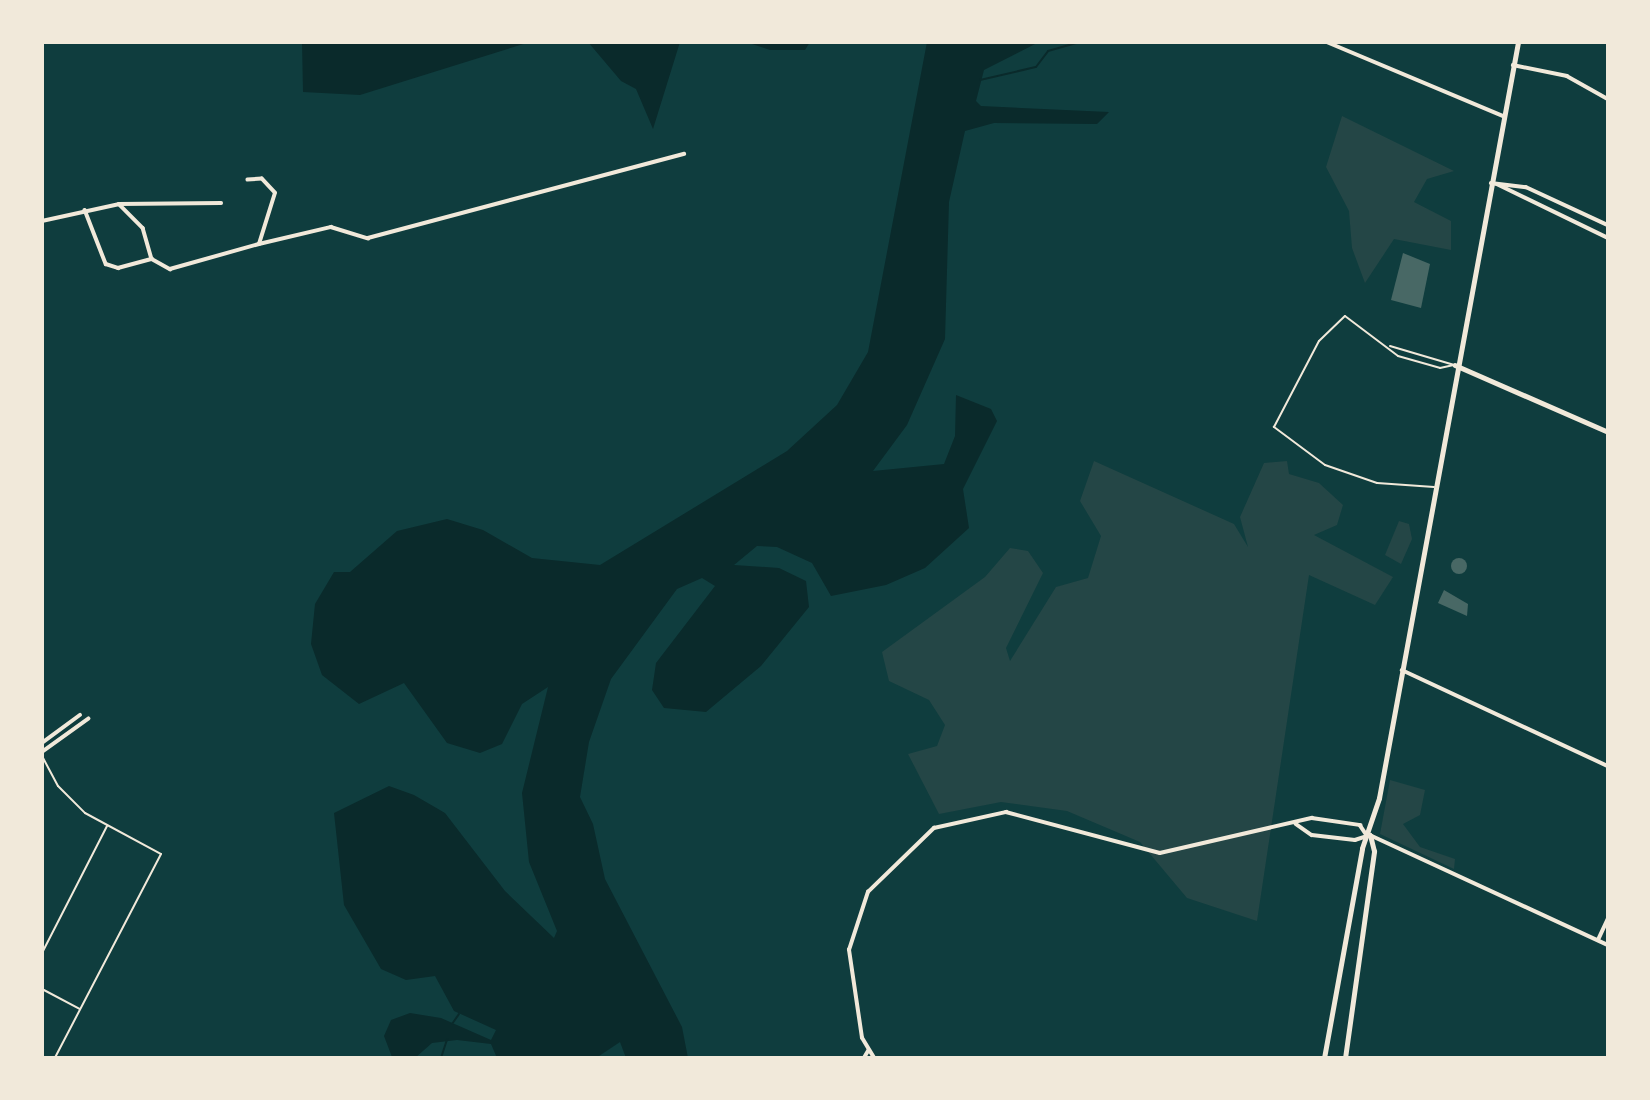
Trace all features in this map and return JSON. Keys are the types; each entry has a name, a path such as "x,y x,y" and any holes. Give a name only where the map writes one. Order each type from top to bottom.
{"main road":[{"path":"1324,1058 1362,848 1368,834 1400,670 1455,365 1494,184 1503,116 1518,42"},
{"path":"1345,1058 1374,851 1368,834"}],"street":[{"path":"1327,42 1503,116"},
{"path":"1513,65 1567,76 1608,99"},
{"path":"119,204 143,228 152,258 170,269 331,227 368,238 684,154"},
{"path":"248,180 262,179 275,193 259,244"},
{"path":"1494,184 1506,180 1526,187 1608,225"},
{"path":"1494,184 1608,238"},
{"path":"42,221 84,209 119,204 221,203"},
{"path":"84,209 106,264 118,268 152,258"},
{"path":"1455,365 1608,432"},
{"path":"1400,670 1608,766"},
{"path":"42,743 80,715"},
{"path":"42,754 88,719"},
{"path":"874,1058 867,1051 850,982 856,923 868,892 934,828 1006,812 1160,853 1322,819 1360,825 1368,834 1608,945"},
{"path":"1296,824 1312,835 1355,840 1368,834"},
{"path":"1598,940 1608,919"},
{"path":"864,1058 867,1051"}],"lane":[{"path":"1433,487 1415,490 1312,458 1274,427 1319,341 1345,316 1388,346 1419,362 1455,365"},
{"path":"1388,346 1455,365"},
{"path":"42,754 68,799 107,826 161,854 55,1058"},
{"path":"42,953 107,826"},
{"path":"42,989 81,1009"}],"shaded area":[{"path":"302,42 530,42 360,95 303,92"},
{"path":"588,42 680,42 653,129 636,89 621,81"},
{"path":"746,42 810,42 805,50 770,50"},
{"path":"927,42 1039,42 984,70 976,101 981,106 1109,112 1097,124 994,123 965,131 949,202 945,339 907,425 873,471 944,464 955,436 956,395 991,409 997,421 963,489 969,528 925,568 886,585 831,596 812,563 777,547 757,546 734,565 779,568 806,581 809,607 761,666 706,712 664,708 652,690 656,663 715,586 702,578 677,589 611,679 589,742 580,797 593,824 605,879 682,1027 688,1058 626,1058 620,1042 596,1058 497,1058 491,1044 457,1040 432,1043 415,1058 392,1057 384,1036 391,1020 410,1013 441,1018 491,1040 496,1030 454,1011 435,976 406,980 381,969 344,905 334,813 389,786 414,795 445,813 505,891 554,938 557,931 529,862 522,793 548,687 522,704 502,744 480,753 447,743 404,683 359,704 322,675 311,644 315,604 334,572 350,572 397,531 447,519 483,530 532,558 600,565 787,451 837,405 868,352"},
{"path":"1342,116 1454,171 1427,179 1414,202 1451,221 1451,250 1394,239 1365,283 1352,248 1349,211 1326,167"},
{"path":"1094,461 1234,524 1248,547 1240,517 1264,463 1287,461 1289,474 1319,483 1343,505 1337,525 1314,535 1393,577 1375,605 1309,575 1257,921 1187,898 1140,842 1067,811 1001,802 939,814 908,754 937,746 945,725 929,700 889,681 882,652 985,577 1010,548 1028,551 1043,573 1006,648 1010,661 1056,587 1088,578 1101,536 1080,501"},
{"path":"1399,521 1409,524 1412,539 1401,564 1385,555"},
{"path":"1390,780 1425,790 1420,815 1403,824 1420,847 1455,859 1454,869 1380,834"}],"building":[{"path":"1403,253 1430,264 1421,308 1391,300"},
{"path":"1456,558 1462,558 1467,566 1465,572 1456,574 1451,569 1451,563"},
{"path":"1444,590 1468,604 1467,616 1438,603"}],"waterway":[{"path":"980,80 1036,67 1048,51 1079,42"},
{"path":"452,1024 459,1014"},
{"path":"441,1058 447,1039"}]}
